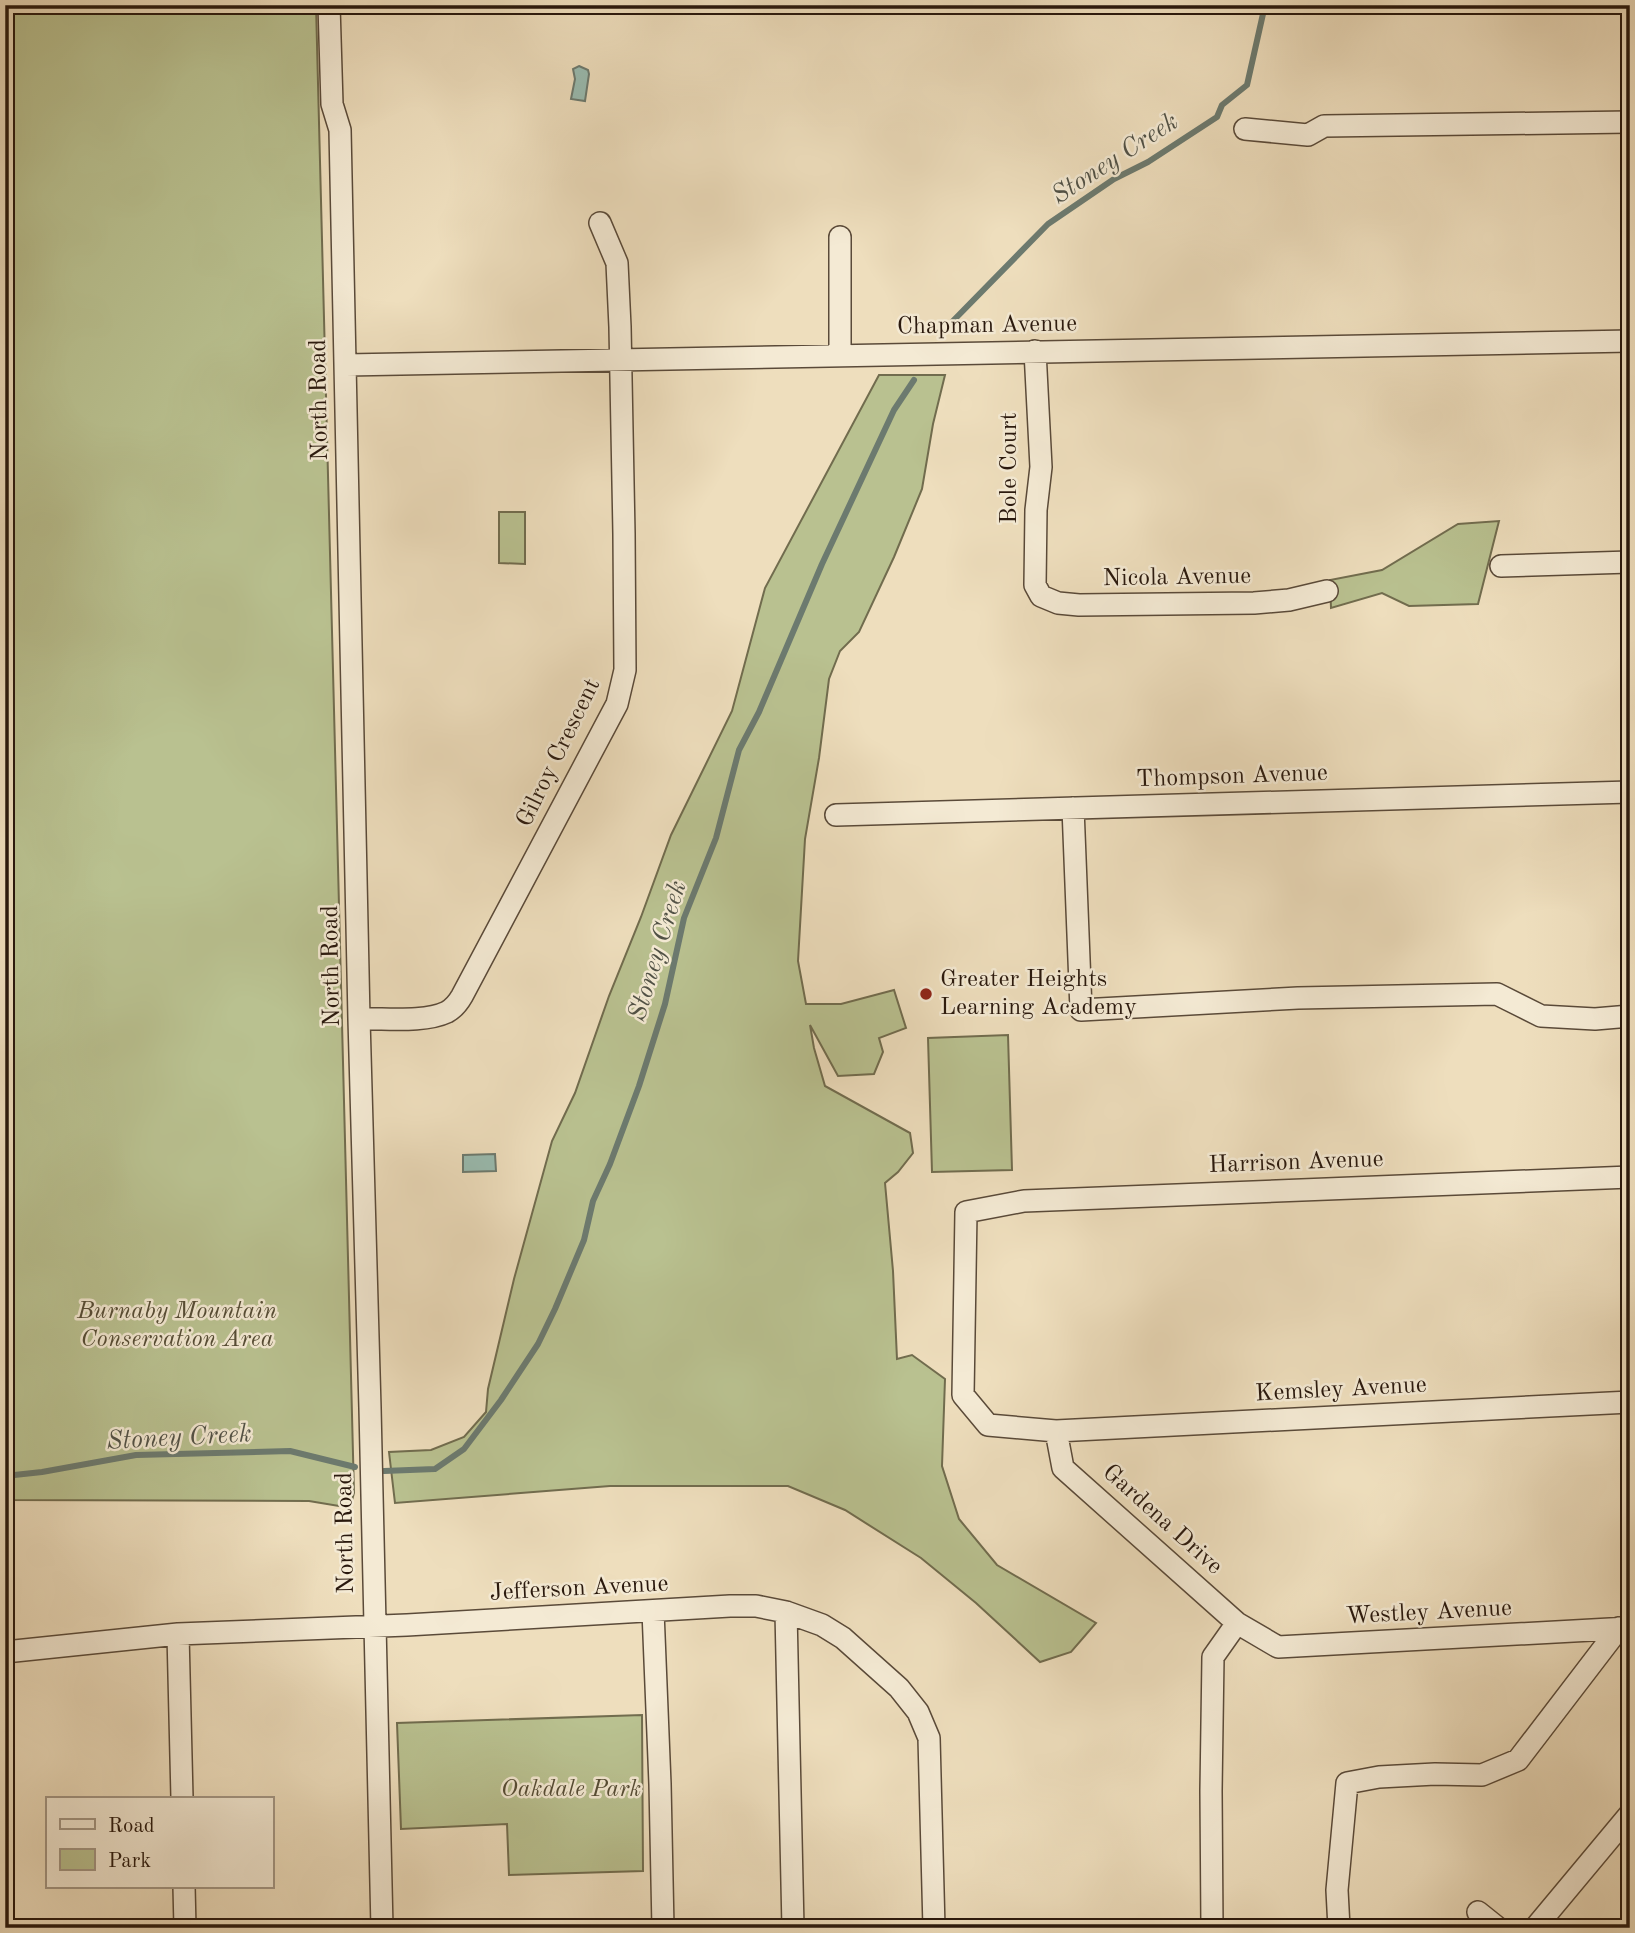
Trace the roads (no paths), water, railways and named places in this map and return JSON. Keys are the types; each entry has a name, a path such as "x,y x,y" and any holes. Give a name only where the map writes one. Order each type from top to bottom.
{"street":[{"name":"North Road","path":"329,5 332,104 340,130 382,1928"},
{"path":"1245,129 1308,135 1324,126 1630,122"},
{"name":"Gilroy Crescent","path":"359,1019 427,1017 447,1012 455,1006 617,704 625,670 621,360 617,262 600,223"},
{"path":"840,237 841,355"},
{"name":"Chapman Avenue","path":"346,365 1630,341"},
{"name":"Bole Court","path":"1035,351 1041,467 1036,510 1035,585"},
{"path":"1500,566 1630,562"},
{"name":"Nicola Avenue","path":"1035,585 1041,596 1058,603 1079,606 1254,603 1289,600 1327,592"},
{"name":"Thompson Avenue","path":"836,815 1630,792"},
{"path":"1073,808 1081,1010 1324,997 1497,994 1541,1016 1595,1019 1630,1016"},
{"name":"Harrison Avenue","path":"1055,1430 988,1425 963,1395 966,1212 1024,1201 1630,1177"},
{"name":"Kemsley Avenue","path":"1055,1430 1630,1402"},
{"name":"Gardena Drive","path":"1055,1430 1063,1468 1237,1623"},
{"name":"Jefferson Avenue","path":"5,1653 178,1634 756,1606 786,1612 822,1625 843,1639 899,1688 918,1712 929,1738 934,1928"},
{"path":"653,1611 663,1928"},
{"path":"786,1612 793,1928"},
{"path":"1212,1928 1213,1657 1237,1623"},
{"name":"Westley Avenue","path":"1237,1623 1278,1647 1624,1628"},
{"path":"1339,1928 1337,1890 1347,1783 1390,1776 1482,1775 1518,1760 1624,1628"},
{"path":"178,1634 182,1797"},
{"path":"1535,1928 1630,1814"},
{"path":"184,1888 184,1928"},
{"path":"1478,1912 1497,1928"}],"water":[{"path":"579,66 588,70 589,74 585,101 571,99 575,79 573,69"},
{"path":"495,1154 496,1171 463,1172 463,1155"}],"waterway":[{"name":"Stoney Creek","path":"948,326 1048,224 1114,179 1148,162 1217,117 1222,105 1247,85 1265,5"},
{"name":"Stoney Creek","path":"384,1471 435,1469 464,1449 538,1344 584,1240 593,1201 639,1086 665,1004 684,918 716,838 739,750 759,712 822,564 894,410 914,380"},
{"name":"Stoney Creek","path":"5,1476 136,1455 290,1451 355,1467"}],"place":[{"name":"Greater Heights Learning Academy","path":"926,994"}],"park label":[{"name":"Burnaby Mountain Conservation Area","path":"177,1326"},
{"name":"Oakdale Park","path":"571,1790"}]}
